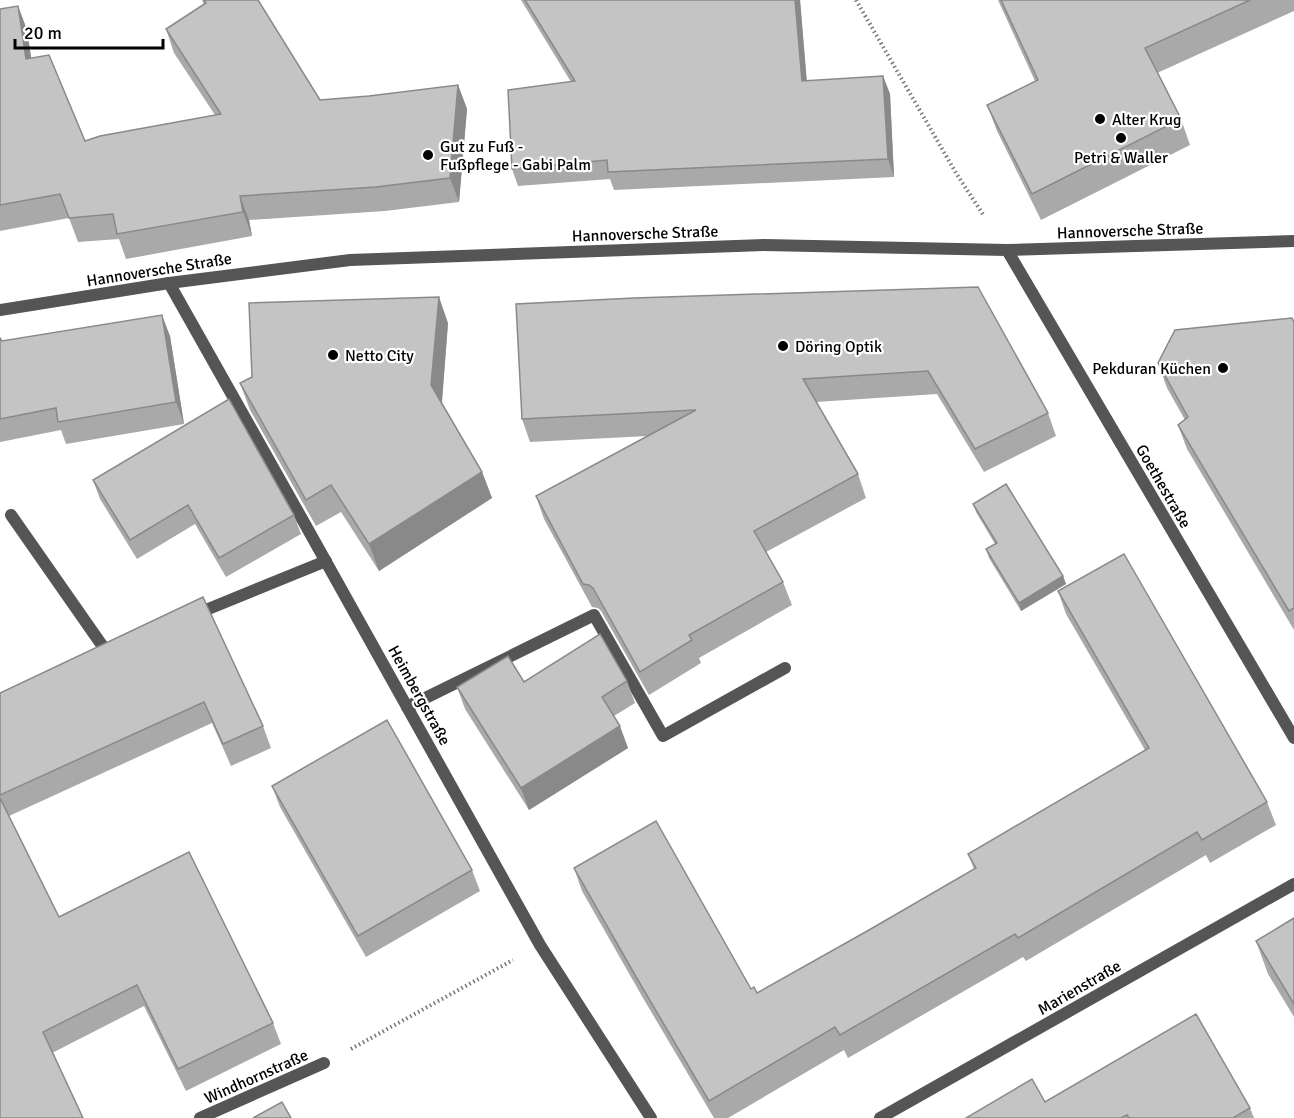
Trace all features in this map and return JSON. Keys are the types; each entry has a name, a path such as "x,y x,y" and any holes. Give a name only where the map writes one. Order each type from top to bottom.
{"street":[{"name":"Hannoversche Straße","path":"0,310 169,283 350,260 764,245 1007,250 1294,241"},
{"name":"Goethestraße","path":"1007,250 1294,738"},
{"name":"Heimbergstraße","path":"169,283 540,945 651,1118"},
{"path":"11,515 106,651 128,642"},
{"path":"183,620 326,561"},
{"path":"407,707 594,615 663,736 785,668"},
{"name":"Marienstraße","path":"880,1118 1294,884"},
{"name":"Windhornstraße","path":"200,1118 324,1063"}],"path":[{"path":"856,0 956,173 1007,250"},
{"path":"324,1063 540,945"}],"building":[{"path":"204,0 258,0 320,100 458,85 450,178 376,187 240,196 243,212 117,234 113,214 69,218 60,194 0,205 0,9 18,6 26,59 49,55 85,141 100,136 221,114 166,29 206,3"},
{"path":"525,0 795,0 802,81 883,76 888,159 608,172 607,160 512,169 508,90 575,81"},
{"name":"Alter Krug","path":"1001,0 1250,0 1145,48 1181,119 1032,194 987,105 1038,80"},
{"path":"978,287 1048,413 975,449 928,371 803,379 858,474 754,531 783,582 689,635 692,640 640,672 593,588 583,584 536,496 696,410 522,419 516,304"},
{"path":"439,297 431,385 482,472 369,544 331,485 306,500 240,383 252,377 249,303"},
{"path":"162,315 176,402 58,422 56,408 0,419 0,338 2,341"},
{"path":"1292,318 1294,322 1294,608 1289,611 1178,425 1188,417 1158,363 1175,330"},
{"path":"229,399 294,515 219,558 188,505 130,540 93,480"},
{"path":"1006,484 1063,576 1019,603 986,549 997,543 973,504"},
{"path":"1124,554 1267,802 1202,840 1197,832 1018,938 1015,934 840,1035 835,1027 709,1101 574,868 656,821 751,989 754,987 757,993 869,930 976,868 968,854 1149,748 1058,591"},
{"path":"203,597 263,726 223,744 204,702 0,795 0,693"},
{"path":"600,634 627,681 602,697 620,726 521,788 457,687 508,656 524,682"},
{"path":"387,720 472,870 358,936 272,786"},
{"path":"0,798 59,917 189,852 273,1023 178,1069 137,985 43,1032 83,1118 0,1118"},
{"path":"1294,918 1294,1004 1256,941"},
{"path":"1196,1014 1250,1108 1233,1118 1129,1118 1127,1115 1121,1118 966,1118 1032,1079 1045,1102"},
{"path":"282,1102 291,1118 253,1118"}],"place":[{"name":"Alter Krug","path":"1100,119"},
{"name":"Petri & Waller","path":"1121,138"},
{"name":"Gut zu Fuß - Fußpflege - Gabi Palm","path":"428,155"},
{"name":"Döring Optik","path":"783,346"},
{"name":"Netto City","path":"333,355"},
{"name":"Pekduran Küchen","path":"1223,368"}]}
